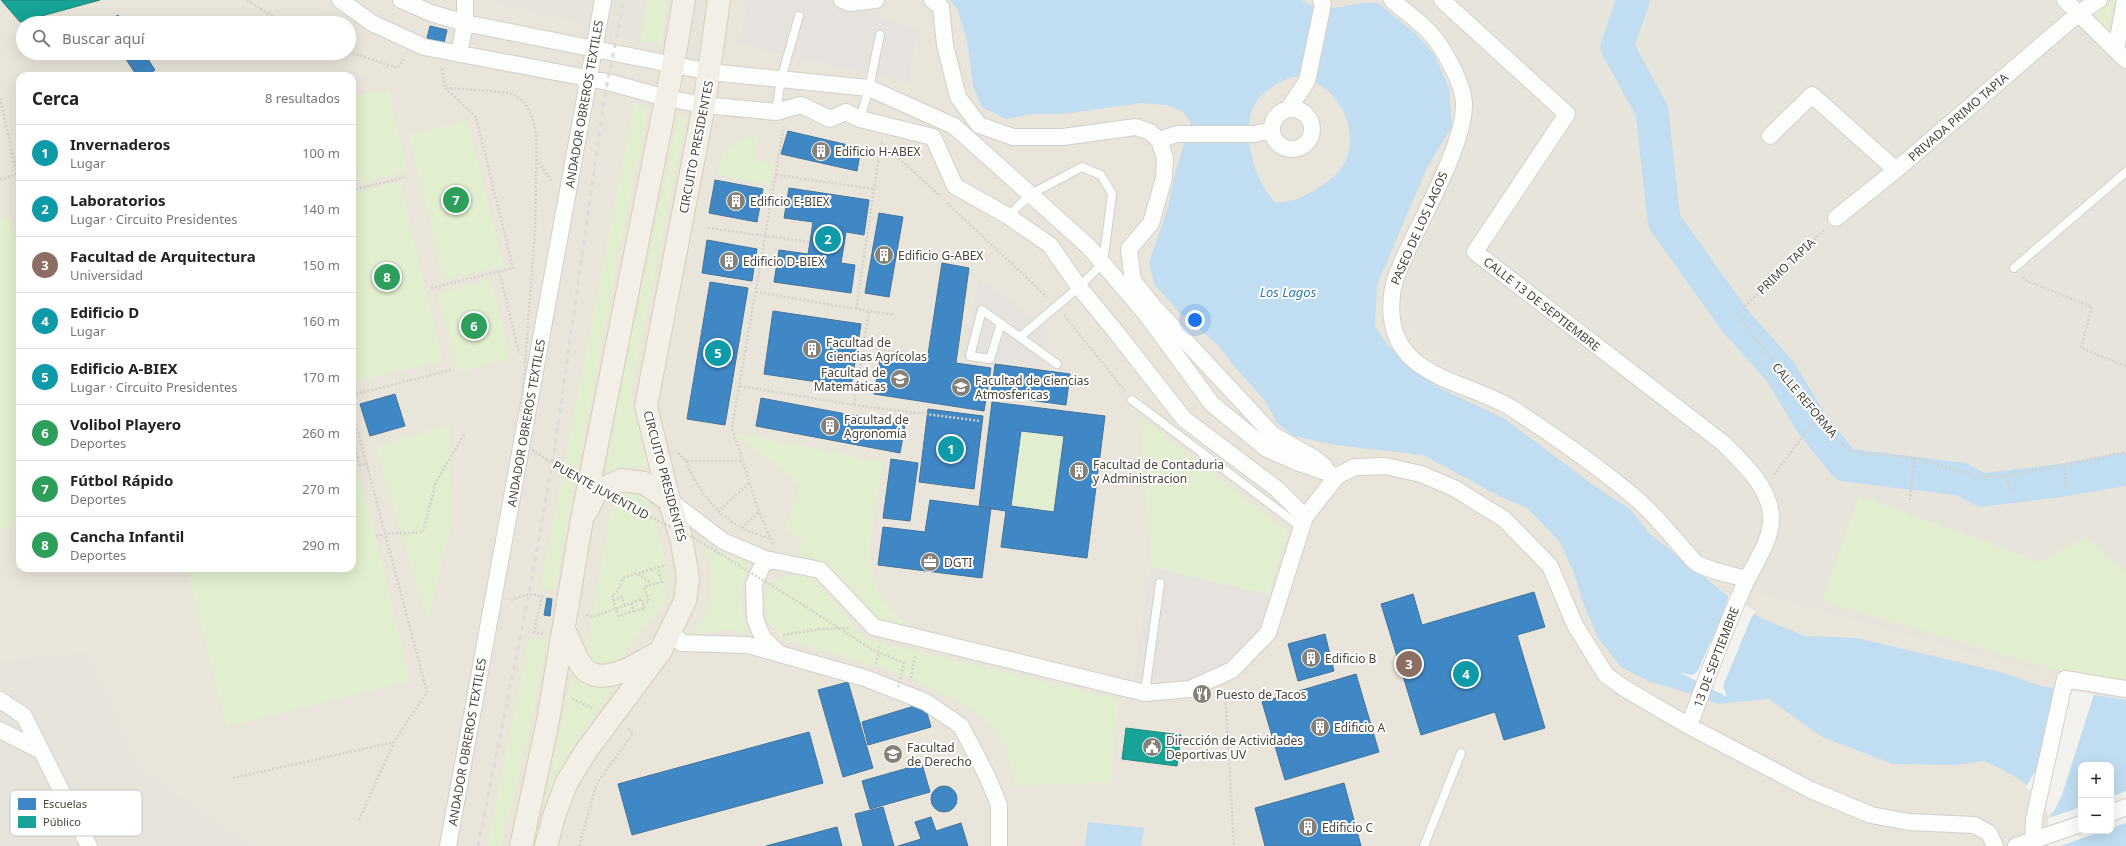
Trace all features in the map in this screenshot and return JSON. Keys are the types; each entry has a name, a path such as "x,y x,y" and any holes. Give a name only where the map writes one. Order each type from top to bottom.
{"main road":[{"path":"521,846 547,726 553,691 556,632 582,519 673,65 684,0"},
{"name":"CIRCUITO PRESIDENTES","path":"546,846 567,782 586,751 660,652 685,601 688,578 681,537 669,500 646,406 710,72 719,0"},
{"path":"582,519 596,492 621,480 644,483 669,500"},
{"path":"556,632 587,672 602,676 623,672 660,652"},
{"path":"509,846 547,726"},
{"path":"562,846 586,751"}],"street":[{"path":"340,0 372,23 415,43 438,50 589,78 666,98 704,105 781,116 801,105 830,119 846,112 860,119 933,137 955,186 1008,216 1050,245 1079,287 1184,419 1277,489 1303,523"},
{"path":"401,0 431,13 465,12 594,49 710,72 869,88 954,126 1088,246 1146,314 1212,404 1267,449 1299,463 1337,476"},
{"path":"451,0 465,12"},
{"name":"ANDADOR OBREROS TEXTILES","path":"448,846 603,0"},
{"path":"842,0 849,3 876,0"},
{"path":"932,0 940,7 945,45 958,97 979,125 1013,137 1063,137 1110,129 1136,127 1150,132 1159,140 1165,158 1164,178 1151,223 1130,249 1133,281 1155,308 1273,435 1314,458 1337,476"},
{"name":"PASEO DE LOS LAGOS","path":"1392,0 1429,32 1444,50 1456,75 1464,103 1462,127 1437,188 1401,263 1390,293 1392,320 1398,343 1418,364 1440,378 1475,390 1511,407 1569,447 1639,501 1698,565 1745,583"},
{"name":"CALLE 13 DE SEPTIEMBRE","path":"1442,0 1568,114 1475,252 1723,443 1749,470 1768,498 1771,515 1768,535 1745,583"},
{"path":"2065,0 2121,55"},
{"name":"PRIVADA PRIMO TAPIA","path":"1836,218 1896,170 2079,14 2099,0"},
{"path":"2121,55 2125,0"},
{"path":"1289,108 1302,111 1312,121 1313,128 1309,141 1304,146 1290,149 1278,143 1272,130 1278,114 1289,108 1308,81 1322,2"},
{"path":"459,54 465,12"},
{"path":"1770,136 1812,95 1896,170"},
{"path":"1159,140 1176,134 1250,134 1272,130"},
{"path":"669,500 723,541 765,559 820,570 878,628 1145,693 1190,689 1232,670 1268,633 1303,523 1337,476 1356,467 1378,466 1385,466 1421,474 1454,488 1504,519 1550,566 1576,625 1606,675 1624,688 1692,719 1811,790 1871,815 1909,822 1974,825 1989,833 1995,846"},
{"path":"765,559 754,584 755,619 763,638 779,654"},
{"name":"13 DE SEPTIEMBRE","path":"1692,719 1745,583"},
{"path":"671,632 682,643 748,645 875,682 926,702 960,726 987,776 999,805 999,846"},
{"path":"2038,841 2034,819 2064,683 2126,688"},
{"path":"0,700 24,716 62,790"},
{"path":"0,730 42,751"},
{"path":"2114,812 2126,807"},
{"path":"2016,846 2038,841 2078,825"},
{"path":"85,836 90,846"}],"lane":[{"path":"781,116 781,79 799,16"},
{"path":"860,119 869,88 880,35"},
{"path":"1008,216 1031,194 1082,167 1101,175 1112,194 1103,263 1079,287 1020,337"},
{"path":"2014,268 2126,172"},
{"path":"1001,323 990,359 970,356 982,310 1001,323 1057,364"},
{"path":"1132,400 1303,523"},
{"path":"1145,693 1160,583"},
{"path":"1424,846 1461,754"}],"path":[{"path":"247,0 272,16"},
{"path":"356,54 397,68 415,43"},
{"path":"431,288 513,268 476,117 445,88 438,50"},
{"name":"PUENTE JUVENTUD","path":"445,88 513,94 528,106 534,128 537,159 534,239 520,430 531,448 546,460 636,510 694,538 805,606 871,649 904,664 903,692"},
{"path":"0,98 16,162"},
{"path":"781,116 776,175 732,432 743,460 759,512 781,561"},
{"path":"875,139 882,143 1057,306 1132,400"},
{"path":"856,309 882,143"},
{"path":"0,178 16,175"},
{"path":"776,175 874,189"},
{"path":"356,189 407,177"},
{"name":"PRIMO TAPIA","path":"1737,314 1836,218"},
{"path":"708,228 810,242"},
{"path":"2014,268 2027,282 2092,307 2081,348 2126,366"},
{"path":"499,271 518,353"},
{"path":"756,292 892,315"},
{"path":"854,405 869,311"},
{"name":"CALLE REFORMA","path":"1737,314 1816,418 1850,452 1914,458 1982,476 2006,476 2126,452"},
{"path":"864,347 927,356"},
{"path":"356,394 451,370"},
{"path":"740,386 854,405 980,422"},
{"path":"1762,489 1816,418"},
{"path":"356,424 427,692 394,742 359,820"},
{"path":"376,536 385,534 424,532 436,482 465,433"},
{"path":"356,449 360,465 367,464"},
{"path":"677,452 686,461 692,479 718,512 742,528 772,539"},
{"path":"1910,500 1914,458"},
{"path":"686,461 743,460"},
{"path":"2064,465 2066,487"},
{"path":"2006,476 2012,494"},
{"path":"718,512 750,482"},
{"path":"742,528 759,512"},
{"path":"602,614 616,610 625,607 631,603 642,600 643,604 645,608 618,616 616,610 613,600 612,595 619,589 624,578 659,567 662,582 644,587 649,602 643,604"},
{"path":"638,574 648,581 650,585"},
{"path":"528,594 542,596 534,632 556,632"},
{"path":"613,600 622,598 625,607"},
{"path":"631,603 634,611"},
{"path":"763,638 821,629 878,628 875,682"},
{"path":"903,692 918,638"},
{"path":"1223,674 1227,708 1234,846"},
{"path":"553,691 612,716"},
{"path":"579,846 597,783 633,733"},
{"path":"233,778 394,742"}],"shaded area":[{"path":"0,0 2126,0 2126,846 0,846"},
{"path":"0,0 483,0 606,29 709,72 724,0 1406,0 1449,40 1470,113 1407,271 1403,321 1428,349 1742,588 2065,679 2094,694 2126,700 2126,846 255,846 219,825 138,766 88,652 0,662"},
{"path":"748,0 829,0 917,29 908,83 739,44"},
{"path":"978,278 1045,325 1043,368 964,358"},
{"path":"1151,567 1269,595 1262,628 1230,661 1192,679 1133,680"}],"green space":[{"path":"647,0 668,0 662,43 640,40"},
{"path":"2113,0 2116,0 2111,12 2110,31 2092,12"},
{"path":"389,89 407,172 359,183 356,169 356,96"},
{"path":"634,103 647,107 644,135 629,203 555,591 540,588"},
{"path":"679,114 687,116 631,392 648,468 626,467 606,473 615,415"},
{"path":"468,120 504,266 444,281 408,135"},
{"path":"758,134 755,160 774,162 770,185 717,175 724,152 739,140"},
{"path":"400,181 443,361 356,381 356,192"},
{"path":"11,217 16,238 16,525 0,529 0,220"},
{"path":"491,279 511,358 457,372 437,293"},
{"path":"1140,417 1288,531 1269,595 1151,567"},
{"path":"449,424 452,522 427,622 376,447"},
{"path":"1021,431 1064,436 1054,512 1011,506"},
{"path":"732,432 883,462 869,553 879,595 911,629 876,620 823,565 796,554 803,540 785,528 801,485"},
{"path":"356,464 376,536 410,681 226,727 187,572 356,572"},
{"path":"630,491 640,492 648,498 666,560 668,577 666,602 616,664 594,664 587,658 586,650 611,509"},
{"path":"1859,496 2040,562 2085,537 2126,573 2126,683 2069,674 1822,601"},
{"path":"704,545 751,565 743,584 741,600 744,615 751,635 732,630 692,634 705,614 710,599 710,576"},
{"path":"803,574 817,581 866,639 1119,699 1111,783 1016,785 1006,749 989,722 962,703 902,674 782,638 768,621 764,601 769,585 786,576"},
{"path":"529,638 547,641 530,729 501,846 487,846"},
{"path":"574,667 618,682 569,752 543,810"}],"water":[{"name":"Los Lagos","path":"950,0 1302,0 1315,7 1327,9 1370,2 1378,3 1417,35 1434,54 1449,88 1452,126 1426,170 1377,285 1375,326 1388,345 1409,366 1440,388 1505,419 1596,487 1630,509 1649,533 1729,597 1761,618 1805,636 1857,638 2000,672 2041,686 2126,700 2126,846 2047,846 2050,840 2051,811 2046,802 2022,781 1984,761 1956,765 1893,764 1822,737 1769,699 1718,704 1683,691 1650,682 1621,667 1598,638 1583,603 1574,573 1559,541 1527,508 1497,495 1423,455 1335,445 1294,436 1277,423 1265,401 1233,365 1218,345 1180,313 1154,284 1149,262 1167,211 1176,170 1191,121 1182,111 1167,105 1141,103 1063,114 1032,114 1006,119 982,107 973,86 967,40 957,9","holes":["1293,77 1309,80 1323,87 1335,98 1343,111 1349,126 1350,142 1347,157 1339,171 1315,190 1291,201 1275,202 1270,197 1263,185 1255,167 1249,139 1250,115 1254,105 1269,89"]},
{"path":"1088,822 1144,828 1141,846 1085,846"}],"pier":[{"path":"1729,594 1756,612 1752,616 1723,686 1727,697 1679,672 1690,675 1695,674 1699,668 1725,609"},
{"path":"2054,688 2094,694 2062,795 2054,811 2048,815 2044,803 2026,787 2036,770"},
{"path":"2126,791 2126,823 2114,827 2114,798 2114,796"},
{"path":"2078,808 2078,834 2094,834 2060,846 2048,846 2048,818"}],"building: Escuelas":[{"path":"430,26 447,30 444,43 427,38"},
{"path":"127,60 149,60 155,70 152,72 134,72"},
{"name":"Edificio H-ABEX","path":"788,131 861,148 857,171 781,154"},
{"name":"Edificio E-BIEX","path":"715,180 763,189 757,222 709,213"},
{"path":"789,188 869,200 864,235 846,232 841,263 855,265 851,293 774,282 779,250 808,254 810,242 813,222 784,218"},
{"name":"Edificio G-ABEX","path":"879,213 903,217 889,297 865,293"},
{"name":"Edificio D-BIEX","path":"707,240 757,249 752,281 702,273"},
{"path":"942,263 969,268 956,363 991,368 984,411 874,394 881,354 927,361"},
{"path":"710,282 748,288 725,425 687,419"},
{"name":"Facultad de Ciencias Agrícolas","path":"773,311 861,324 851,387 764,374"},
{"path":"995,364 1070,374 1066,405 991,395"},
{"path":"395,394 405,426 370,436 360,404"},
{"name":"Facultad de Agronomía","path":"761,398 905,425 900,453 756,426"},
{"name":"Facultad de Contaduria y Administracion","path":"992,402 1105,416 1087,558 1001,547 1006,511 979,507","holes":["1021,431 1064,436 1054,512 1011,506"]},
{"path":"928,409 983,416 974,489 919,482"},
{"path":"891,459 918,463 910,521 883,518"},
{"path":"930,500 991,508 982,578 878,565 883,527 925,532"},
{"path":"1534,592 1545,627 1517,635 1545,728 1504,740 1495,712 1421,735 1381,604 1413,594 1422,625"},
{"path":"547,598 552,599 550,616 544,615"},
{"name":"Edificio B","path":"1325,634 1334,671 1298,681 1288,644"},
{"name":"Edificio A","path":"1356,674 1379,752 1285,780 1262,702"},
{"path":"848,682 873,768 843,777 818,690"},
{"path":"924,703 931,727 868,745 862,722"},
{"path":"809,732 823,783 632,835 618,784"},
{"path":"922,764 930,792 870,809 862,781"},
{"name":"Edificio C","path":"1344,783 1361,846 1265,846 1255,808"},
{"path":"944,786 953,790 957,799 953,808 944,812 935,808 931,799 935,790"},
{"path":"883,807 894,846 863,846 855,814"},
{"path":"931,817 936,831 961,823 968,846 898,846 921,839 915,822"},
{"path":"837,827 842,846 766,846"}],"building: Público":[{"path":"1,0 100,0 42,16 16,16 16,17"},
{"name":"Dirección de Actividades Deportivas UV","path":"1126,728 1181,735 1177,766 1122,759"}],"waterway":[{"path":"1633,0 1617,47 1652,111 1664,221 1736,322 1780,371 1812,424 1845,465 1961,479 1982,490 2057,481 2126,469"}],"railway":[{"path":"478,846 529,594 554,453 605,94 624,0"}],"place":[{"name":"Edificio H-ABEX","path":"821,151"},
{"name":"Fútbol Rápido","path":"456,200"},
{"name":"Edificio E-BIEX","path":"736,201"},
{"name":"Laboratorios","path":"828,239"},
{"name":"Edificio G-ABEX","path":"884,255"},
{"name":"Edificio D-BIEX","path":"729,261"},
{"name":"Cancha Infantil","path":"387,277"},
{"name":"Volibol Playero","path":"474,326"},
{"name":"Facultad de Ciencias Agrícolas","path":"812,349"},
{"name":"Edificio A-BIEX","path":"718,353"},
{"name":"Facultad de Matemáticas","path":"900,379"},
{"name":"Facultad de Ciencias Atmosfericas","path":"961,387"},
{"name":"Facultad de Agronomía","path":"830,426"},
{"name":"Invernaderos","path":"951,449"},
{"name":"Facultad de Contaduria y Administracion","path":"1079,471"},
{"name":"DGTI","path":"930,562"},
{"name":"Edificio B","path":"1311,658"},
{"name":"Facultad de Arquitectura","path":"1409,664"},
{"name":"Edificio D","path":"1466,674"},
{"name":"Puesto de Tacos","path":"1202,694"},
{"name":"Edificio A","path":"1320,727"},
{"name":"Dirección de Actividades Deportivas UV","path":"1152,747"},
{"name":"Facultad de Derecho","path":"893,754"},
{"name":"Edificio C","path":"1308,827"}]}
